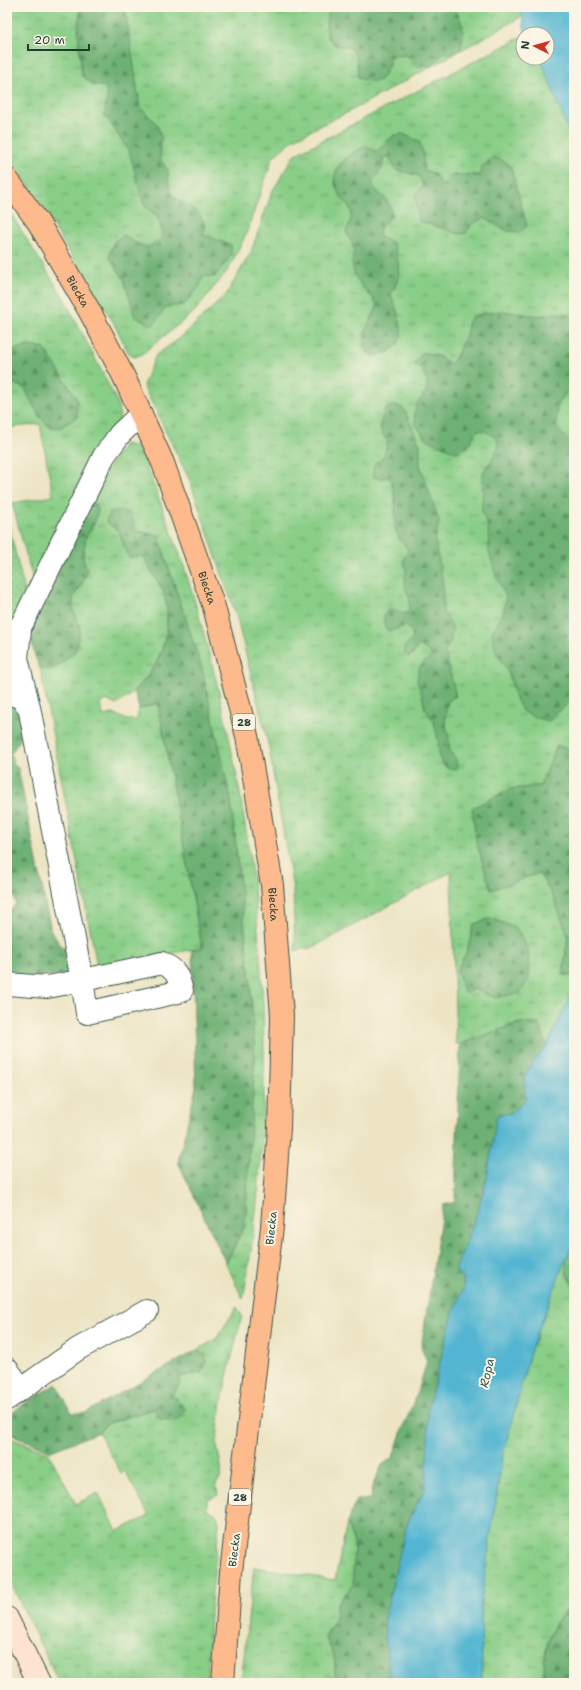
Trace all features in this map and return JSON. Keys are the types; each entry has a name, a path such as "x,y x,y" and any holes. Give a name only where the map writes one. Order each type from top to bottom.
{"main road":[{"name":"Biecka","path":"7,179 38,222 86,305 124,377 163,463 214,607 247,736 272,885 282,1016 279,1128 272,1227 231,1572 224,1683"}],"street":[{"path":"7,648 23,622 104,456 120,434 141,414"},
{"path":"7,984 47,987 82,980 29,708 17,658 19,633 23,622"},
{"path":"7,692 21,698 29,708"},
{"path":"7,1369 14,1393 78,1349 147,1311"},
{"path":"7,1618 39,1683"}],"green space":[{"path":"7,7 521,7 523,16 356,108 294,139 273,157 246,234 228,270 194,312 142,354 135,357 128,352 115,325 7,152"},
{"path":"83,7 125,7 140,107 157,124 161,137 160,159 168,170 169,186 173,197 186,203 200,215 205,226 203,235 231,245 231,255 215,277 204,276 199,287 184,305 166,307 153,325 135,317 124,279 109,257 114,241 124,235 132,241 148,248 163,237 158,217 144,205 129,151 104,114 107,98 106,87 93,85 82,76 78,34 80,9"},
{"path":"331,7 454,7 463,28 463,37 460,50 454,53 444,52 433,64 422,67 417,67 408,57 399,55 390,58 386,71 380,79 376,81 365,80 358,77 356,55 349,47 335,45 328,38 326,21"},
{"path":"515,40 515,66 544,66 574,145 574,750 557,746 540,786 511,789 491,890 539,873 553,896 568,935 563,975 574,975 574,988 547,1046 539,1024 519,1023 460,1044 456,1044 451,872 314,947 295,951 293,889 268,743 236,615 190,481 143,385 156,355 179,339 226,295 251,252 272,192 294,155","holes":["474,923 495,998 475,989 457,970 467,951"]},
{"path":"403,134 419,141 423,153 424,170 434,173 442,186 452,175 480,175 481,168 492,157 502,160 511,167 527,226 520,232 507,231 484,218 472,224 466,233 459,234 419,221 415,195 423,186 419,176 396,170 389,157 383,158 381,170 373,179 373,187 387,200 393,215 381,226 379,237 393,243 397,257 399,269 397,281 391,294 401,324 401,333 400,341 395,347 387,352 374,356 366,351 364,334 377,307 373,298 364,290 355,276 352,263 354,251 352,243 346,232 351,219 351,211 338,192 335,176 339,166 359,149 369,148 377,151 394,135"},
{"path":"7,208 62,295 117,401 120,419 35,587 12,503 53,496 40,424 7,428 7,370 14,384 25,388 63,377 53,364 12,350 7,359"},
{"path":"503,311 539,316 553,313 570,314 574,318 574,390 567,391 557,406 556,427 569,442 574,453 574,698 549,721 536,718 522,711 515,696 508,671 496,652 492,633 503,613 506,597 496,576 489,552 488,527 482,512 483,472 491,461 498,447 498,441 488,433 476,431 468,447 456,452 428,440 415,425 415,408 425,393 427,379 424,372 414,364 423,352 438,356 452,364 466,336 468,322 471,318 482,313"},
{"path":"29,346 44,348 77,399 77,417 61,427 50,428 45,423 38,414 25,388 14,384 10,375 7,364 12,350"},
{"path":"396,405 404,409 420,445 420,465 439,521 435,541 443,582 443,612 452,627 451,640 445,652 456,696 448,701 445,718 450,751 457,761 457,769 447,768 442,764 439,757 439,745 434,722 425,709 417,681 419,667 431,656 430,653 420,645 413,655 408,657 404,652 404,647 410,642 413,635 412,632 406,626 389,630 385,627 384,622 384,614 389,610 395,610 405,614 408,612 410,603 405,583 406,569 403,561 408,551 400,540 395,528 395,498 392,483 389,477 380,479 372,476 375,463 383,458 388,441 384,437 381,430 380,426 382,418 386,409"},
{"path":"124,444 135,446 145,463 188,579 216,681 235,768 250,856 259,945 264,1034 263,1123 256,1212 243,1299 226,1263 245,1225 255,1058 250,978 231,801 202,669 158,535 136,531 119,531 123,543 144,556 151,571 163,590 167,610 166,633 160,655 150,673 129,696 116,705 106,700 101,704 103,716 113,714 127,720 137,720 139,709 158,703 202,948 97,966 40,668 50,670 61,664 80,628 73,610 73,597 82,584 87,572 83,557 86,536 94,524 91,495"},
{"path":"91,495 98,510 94,524 86,536 83,557 87,572 82,584 73,597 73,610 80,628 76,650 61,664 49,670 40,668 32,646 30,622"},
{"path":"111,511 130,512 136,531 158,535 202,669 231,801 250,978 255,1058 245,1225 226,1263 178,1162 196,1087 192,949 202,948 158,703 139,709 134,690 149,675 161,653 166,632 167,610 162,589 150,570 144,556 129,558 119,531 106,522"},
{"path":"7,519 27,600 11,631 7,625"},
{"path":"7,702 16,702 25,733 11,753 13,764 18,768 51,931 59,943 69,952 72,967 64,976 7,977 7,915 16,904 7,873"},
{"path":"557,746 574,750 574,975 563,975 568,935 553,896 539,873 491,890 476,841 472,808 511,789 540,786"},
{"path":"491,918 516,928 528,949 529,979 520,993 495,998 475,989 464,993 457,970 467,951 474,924"},
{"path":"519,1023 539,1024 547,1046 531,1065 526,1075 526,1099 511,1113 497,1116 487,1178 479,1208 455,1271 462,1276 464,1287 453,1313 428,1408 428,1447 425,1488 407,1524 384,1624 389,1675 388,1683 336,1683 334,1655 325,1637 335,1619 337,1603 353,1585 354,1543 347,1523 356,1500 371,1499 372,1487 382,1465 393,1457 419,1388 427,1361 421,1348 443,1205 455,1202 460,1044"},
{"path":"574,1243 574,1287 568,1275 566,1265 568,1255"},
{"path":"566,1258 567,1276 574,1287 574,1601 554,1626 548,1642 543,1668 544,1683 482,1683 481,1595 502,1458 530,1352"},
{"path":"237,1307 242,1316 227,1378 217,1440 221,1469 221,1474 216,1484 218,1495 207,1499 207,1510 216,1514 219,1525 210,1612 207,1683 59,1683 7,1575 7,1437 48,1452 76,1504 98,1493 117,1531 149,1516 125,1471 121,1473 99,1433 106,1424 157,1408 178,1399 172,1395 179,1385 180,1376 190,1374 205,1354 197,1350 216,1339"},
{"path":"197,1350 205,1354 207,1363 201,1373 180,1376 179,1385 172,1395 185,1408 183,1415 175,1421 161,1419 156,1416 156,1408 106,1424 99,1432 51,1451 11,1434 7,1426 7,1418 19,1407 56,1384 72,1413 85,1413"},
{"path":"347,1523 354,1543 353,1585 337,1603 335,1619 325,1637 334,1655 336,1683 241,1683 254,1567 335,1580"},
{"path":"574,1601 574,1683 544,1683 543,1668 548,1642 554,1626"}],"water":[{"path":"521,7 574,7 574,145 543,66 555,66 555,26 524,26"},
{"name":"Ropa","path":"574,988 574,1243 566,1258 530,1352 502,1458 481,1601 482,1683 388,1683 389,1675 384,1624 407,1524 425,1488 428,1447 428,1408 453,1313 464,1287 462,1276 455,1271 477,1213 487,1178 497,1115 511,1113 526,1099 524,1081 527,1070 547,1046"}]}
